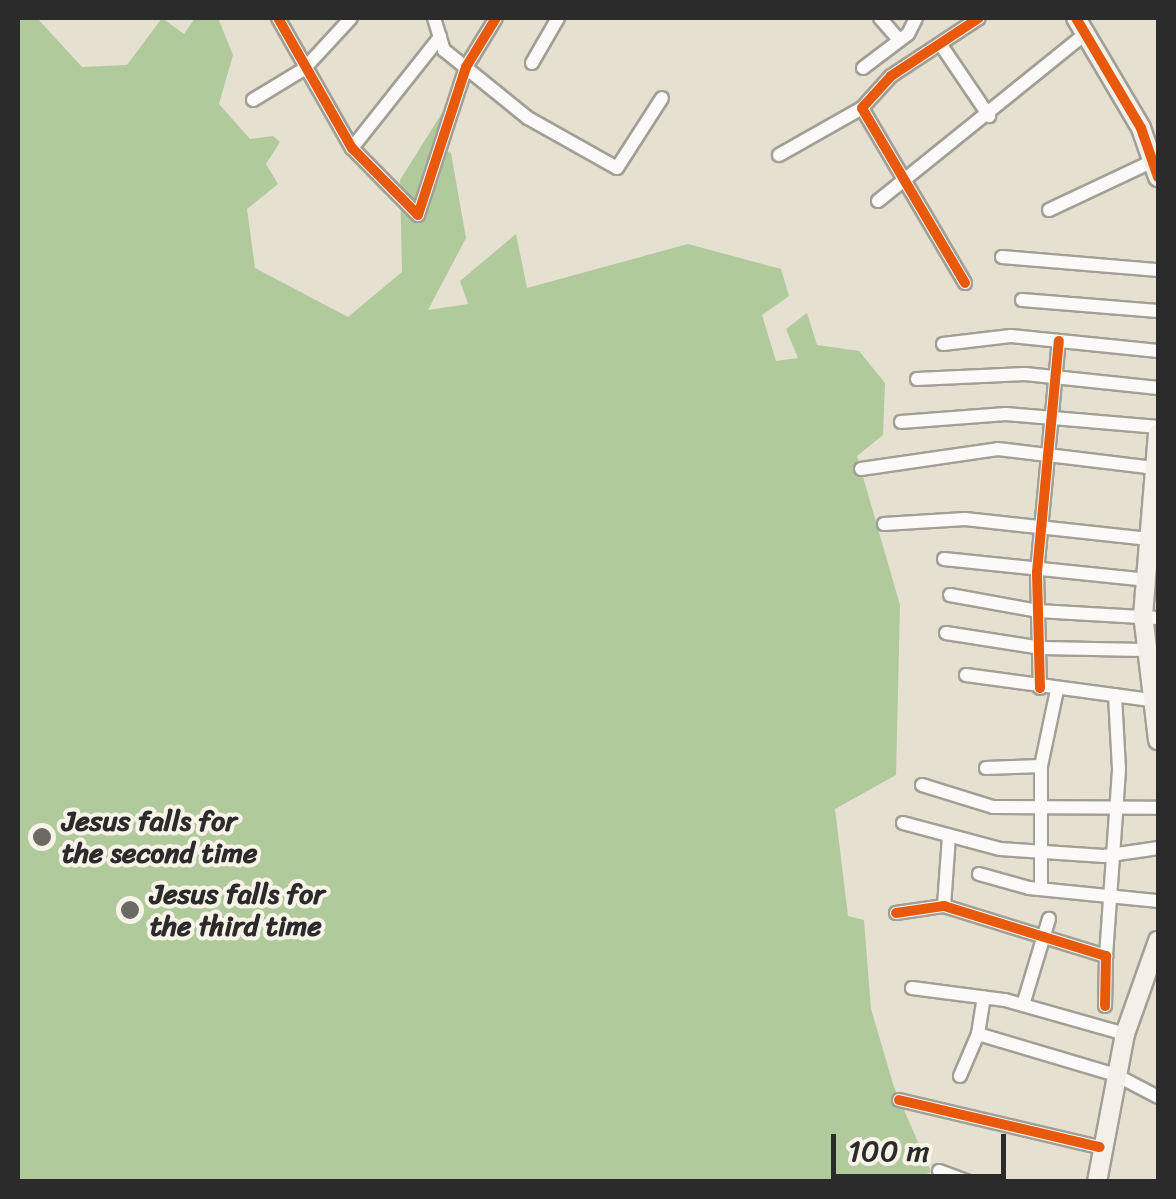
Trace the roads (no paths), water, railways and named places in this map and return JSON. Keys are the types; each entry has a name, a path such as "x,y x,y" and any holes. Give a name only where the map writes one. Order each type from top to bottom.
{"street":[{"path":"278,18 352,148 418,215 466,67 496,18"},
{"path":"253,100 304,69 351,18"},
{"path":"434,18 444,50 528,118 617,168 662,98"},
{"path":"532,63 558,18"},
{"path":"880,18 900,40"},
{"path":"864,68 900,40 916,18"},
{"path":"779,154 862,108 890,76 979,18"},
{"path":"878,201 988,116 1081,25 1156,169 1049,210"},
{"path":"352,148 440,37"},
{"path":"942,45 988,116"},
{"path":"862,108 908,180 965,283"},
{"path":"1002,257 1158,270"},
{"path":"1022,300 1158,311"},
{"path":"943,344 1011,336 1158,350"},
{"path":"1040,688 1042,648 1037,572 1059,340"},
{"path":"917,380 1056,378 1158,388"},
{"path":"901,422 1053,416 1158,430 1149,538 1151,616 1144,650 1158,740"},
{"path":"861,469 998,449 1156,468"},
{"path":"884,524 965,519 1149,538"},
{"path":"944,559 1037,572 1148,580"},
{"path":"950,595 1038,611 1151,616"},
{"path":"946,633 1042,648 1144,650"},
{"path":"966,675 1040,688 1152,700"},
{"path":"1041,889 1041,766 1058,690"},
{"path":"1106,1006 1115,695"},
{"path":"986,768 1041,766"},
{"path":"922,785 993,808 1114,812 1158,808"},
{"path":"903,823 949,837 1041,852 1111,855 1158,848"},
{"path":"944,906 949,837"},
{"path":"979,874 1041,889 1158,901"},
{"path":"896,913 944,906 1106,956"},
{"path":"1024,1005 1049,918"},
{"path":"1098,1182 1100,1147 1125,1034 1158,941"},
{"path":"912,988 1024,1005 1125,1034"},
{"path":"960,1076 978,1034 984,997"},
{"path":"978,1034 1116,1075 1158,1097"},
{"path":"899,1100 1100,1147"},
{"path":"939,1170 970,1182"}],"place":[{"name":"Jesus falls for the second time","path":"42,837"},
{"name":"Jesus falls for the third time","path":"130,910"}]}
